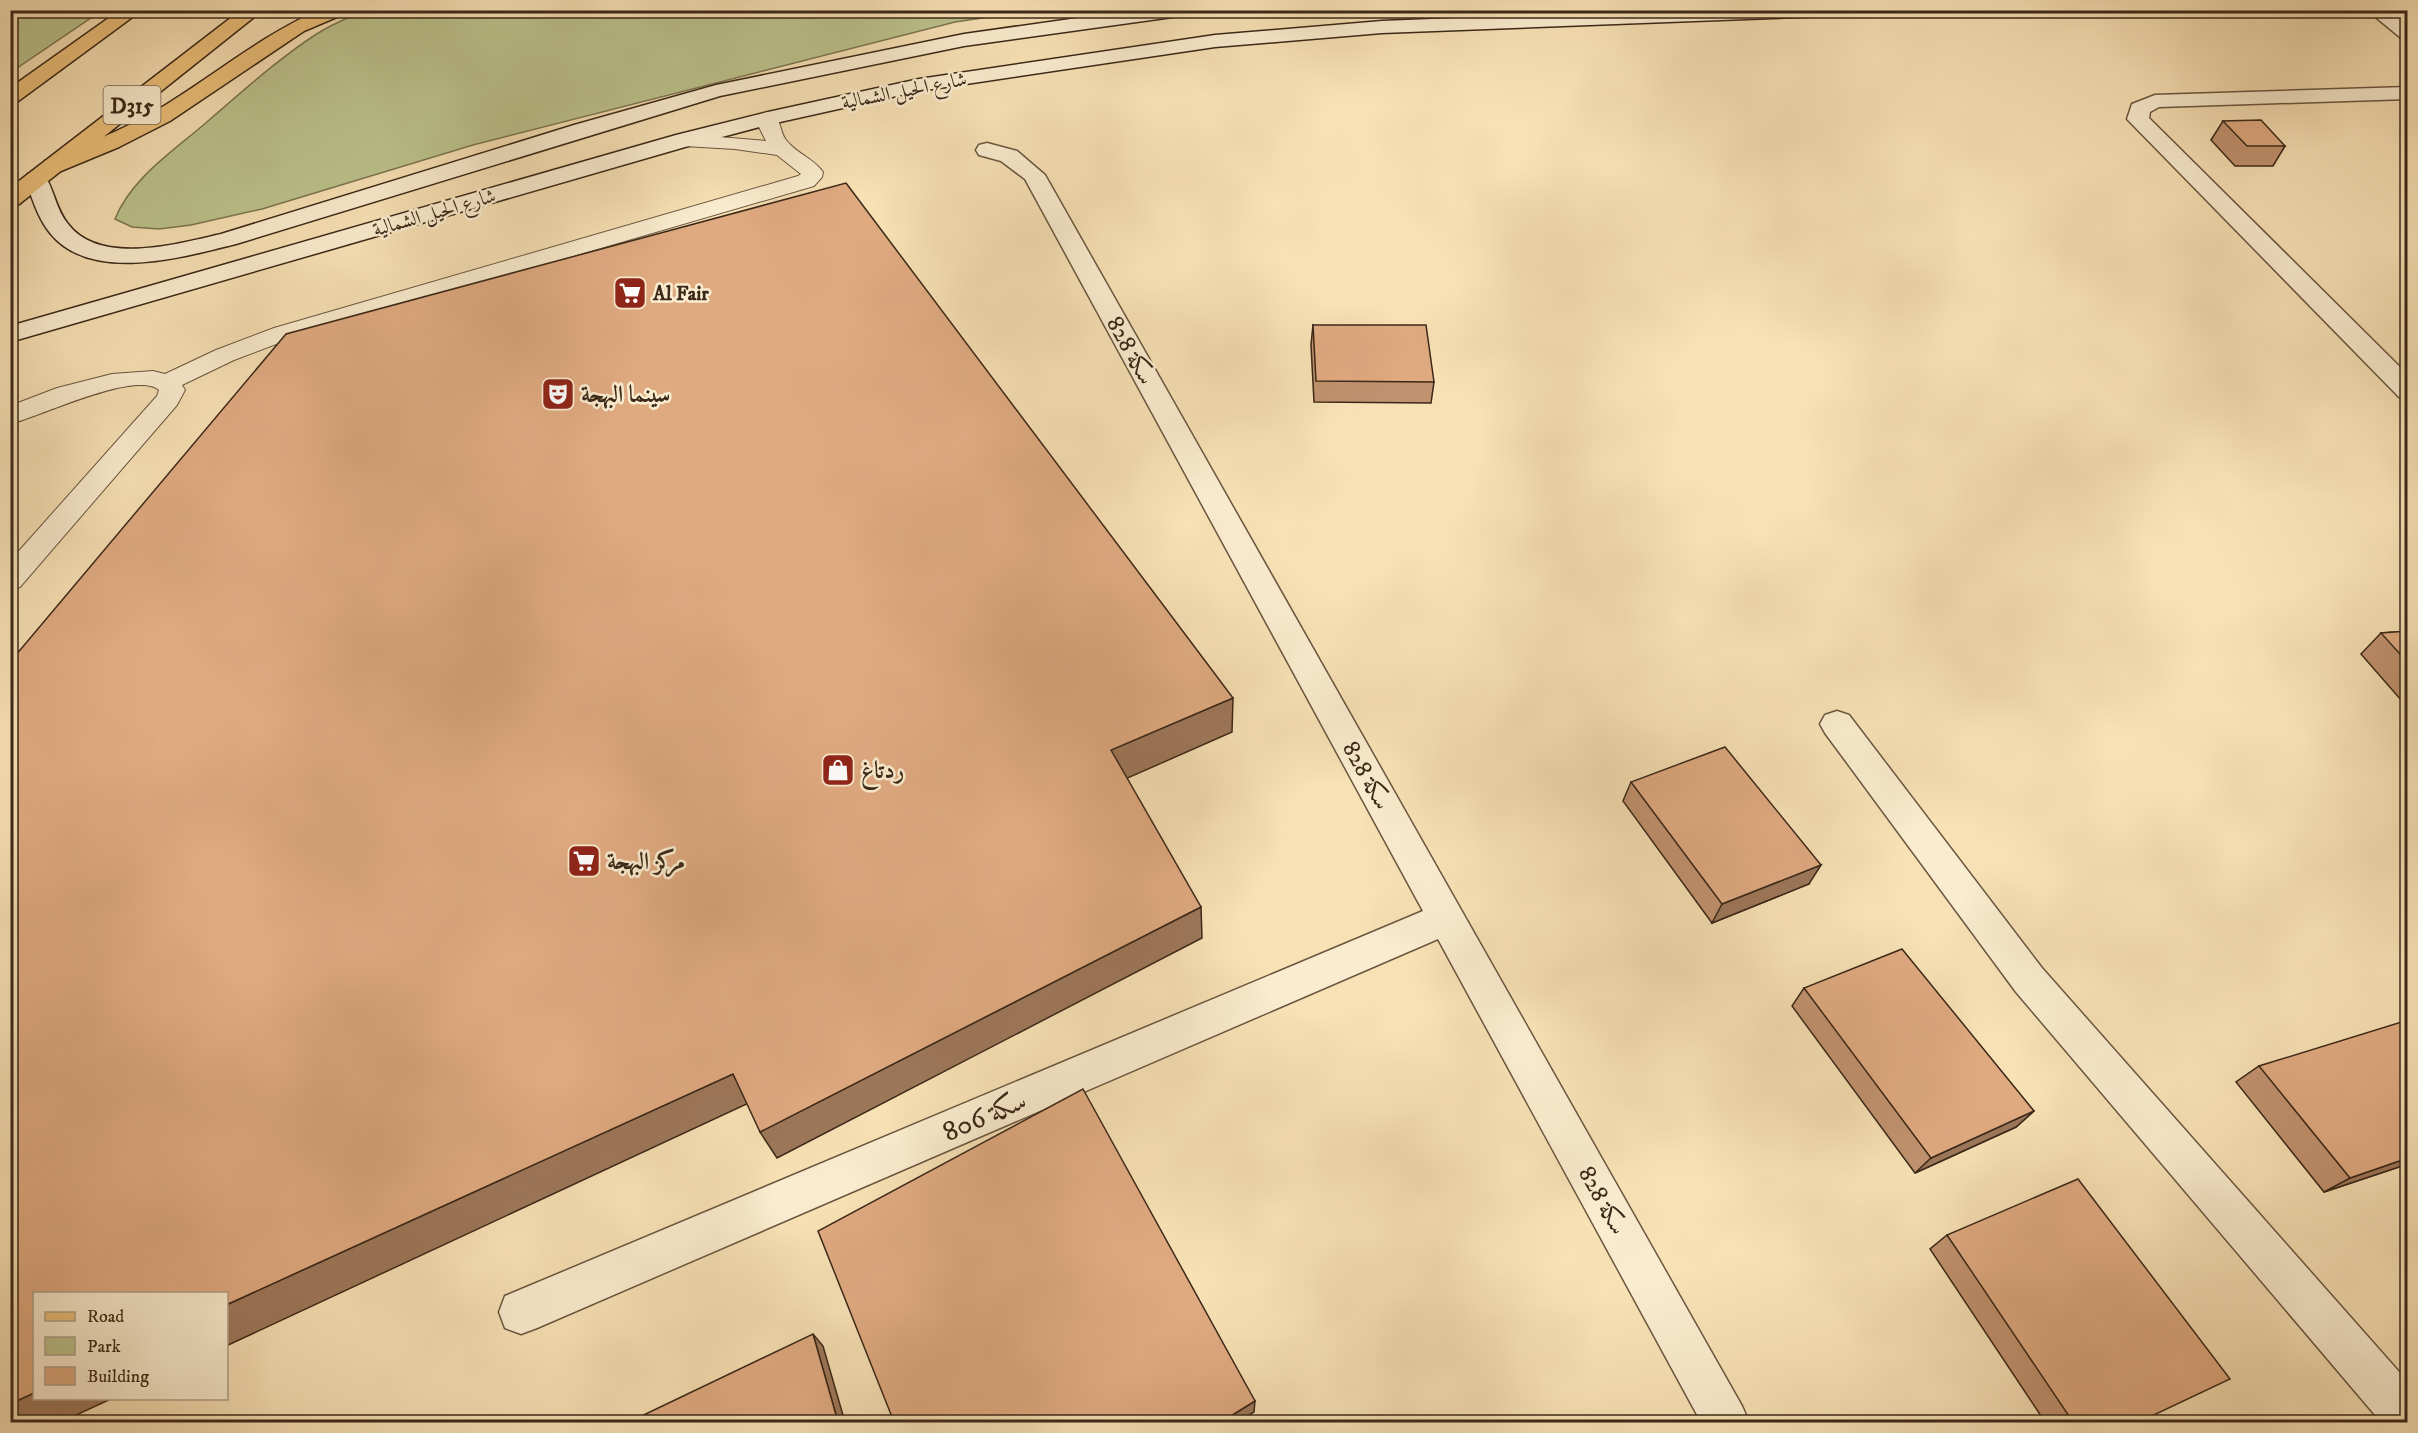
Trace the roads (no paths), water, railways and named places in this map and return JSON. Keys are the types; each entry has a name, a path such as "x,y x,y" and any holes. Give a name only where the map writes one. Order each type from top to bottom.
{"main road":[{"path":"10,98 133,10"},
{"name":"D315","path":"10,200 254,10"},
{"path":"45,172 162,116 297,27 336,10"}],"street":[{"name":"شارع الحيل الشمالية","path":"45,172 59,229 79,247 119,256 172,253 228,239 705,94 811,70 964,40 1180,10"},
{"name":"شارع الحيل الشمالية","path":"10,334 684,140 768,118 919,85 1215,41 1382,27 1827,10"},
{"path":"2376,10 2408,34"},
{"path":"768,118 771,105 779,92 792,80 811,70"},
{"path":"2408,93 2155,101 2140,109 2138,119 2408,391"},
{"name":"سكة 828","path":"987,150 1009,156 1034,175 1726,1422"},
{"path":"1837,724 2029,980 2408,1418"},
{"name":"سكة 806","path":"520,1312 1446,918"}],"lane":[{"path":"168,382 225,355 283,333 797,184 811,177 812,172 774,140 768,129 768,118"},
{"path":"684,140 735,143 784,150"},
{"path":"10,416 32,405 73,392 139,378 157,378 168,382 172,390 168,399 10,580"}],"place":[{"name":"Al Fair","path":"630,293"},
{"name":"سينما البهجة","path":"558,394"},
{"name":"ردتاغ","path":"838,770"},
{"name":"مركز البهجة","path":"584,861"}]}
